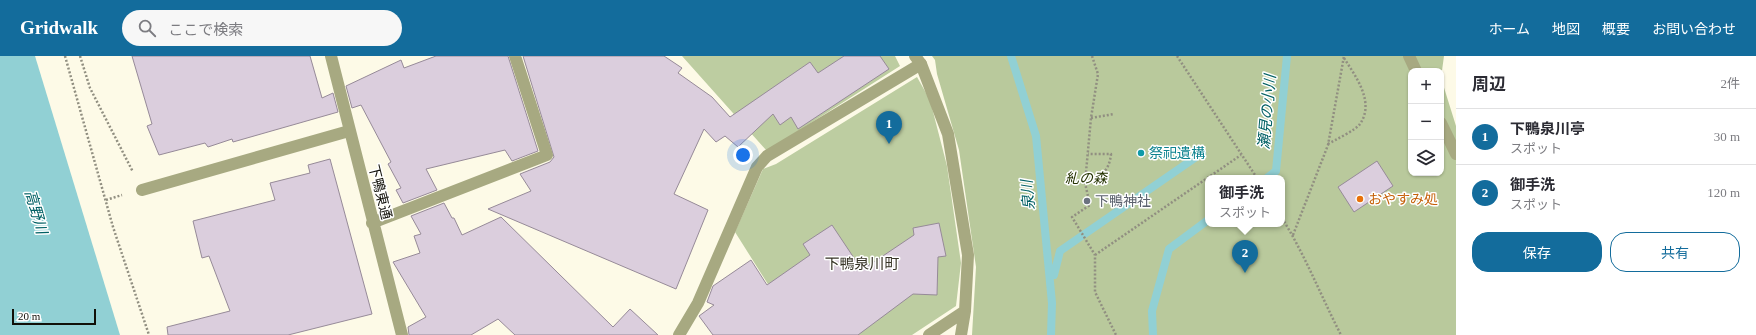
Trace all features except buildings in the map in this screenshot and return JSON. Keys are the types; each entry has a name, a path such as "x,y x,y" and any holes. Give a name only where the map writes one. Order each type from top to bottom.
{"street":[{"name":"下鴨東通","path":"330,56 402,335"},
{"path":"372,223 547,155 515,56"},
{"path":"1408,56 1414,68"},
{"path":"679,335 698,303 757,167 767,156 918,60 948,134 968,255 965,311 961,335"},
{"path":"1444,129 1456,154"},
{"path":"142,190 349,131"},
{"path":"929,335 965,311"}],"path":[{"path":"65,56 113,226 149,335"},
{"path":"80,56 90,88 142,190"},
{"path":"1092,56 1098,74 1091,118 1085,183 1090,205 1072,217 1095,255 1096,292 1116,335"},
{"path":"1177,56 1255,175"},
{"path":"1328,144 1360,125 1366,106 1360,83 1344,57"},
{"path":"1293,235 1328,144 1344,57"},
{"path":"1091,118 1114,114"},
{"path":"1085,183 1099,177 1110,166 1111,154 1088,154"},
{"path":"1212,175 1241,155"},
{"path":"1095,255 1205,180"},
{"path":"1285,223 1293,235 1341,335"}],"green space":[{"path":"682,56 895,56 900,66 767,151"},
{"name":"糺の森","path":"932,56 1444,56 1442,68 1408,68 1408,176 1444,176 1444,88 1456,126 1456,335 972,335 976,267 959,150 937,74 935,60"},
{"path":"917,77 930,100 947,166 961,263 956,306 912,335 800,335 735,232 763,169 776,164"}],"water":[{"name":"高野川","path":"0,56 35,56 120,335 0,335"}],"waterway":[{"name":"泉川","path":"1011,56 1036,136 1052,303 1051,335"},
{"name":"瀬見の小川","path":"1271,175 1276,171 1287,56"},
{"path":"1054,275 1060,251 1202,153"},
{"path":"1153,335 1152,311 1169,249 1205,222"}],"place":[{"name":"下鴨泉川亭","path":"889,144"},
{"name":"祭祀遺構","path":"1141,153"},
{"name":"おやすみ処","path":"1360,199"},
{"name":"下鴨神社","path":"1087,201"},
{"name":"御手洗","path":"1245,273"}],"district":[{"name":"下鴨泉川町","path":"862,264"}]}
